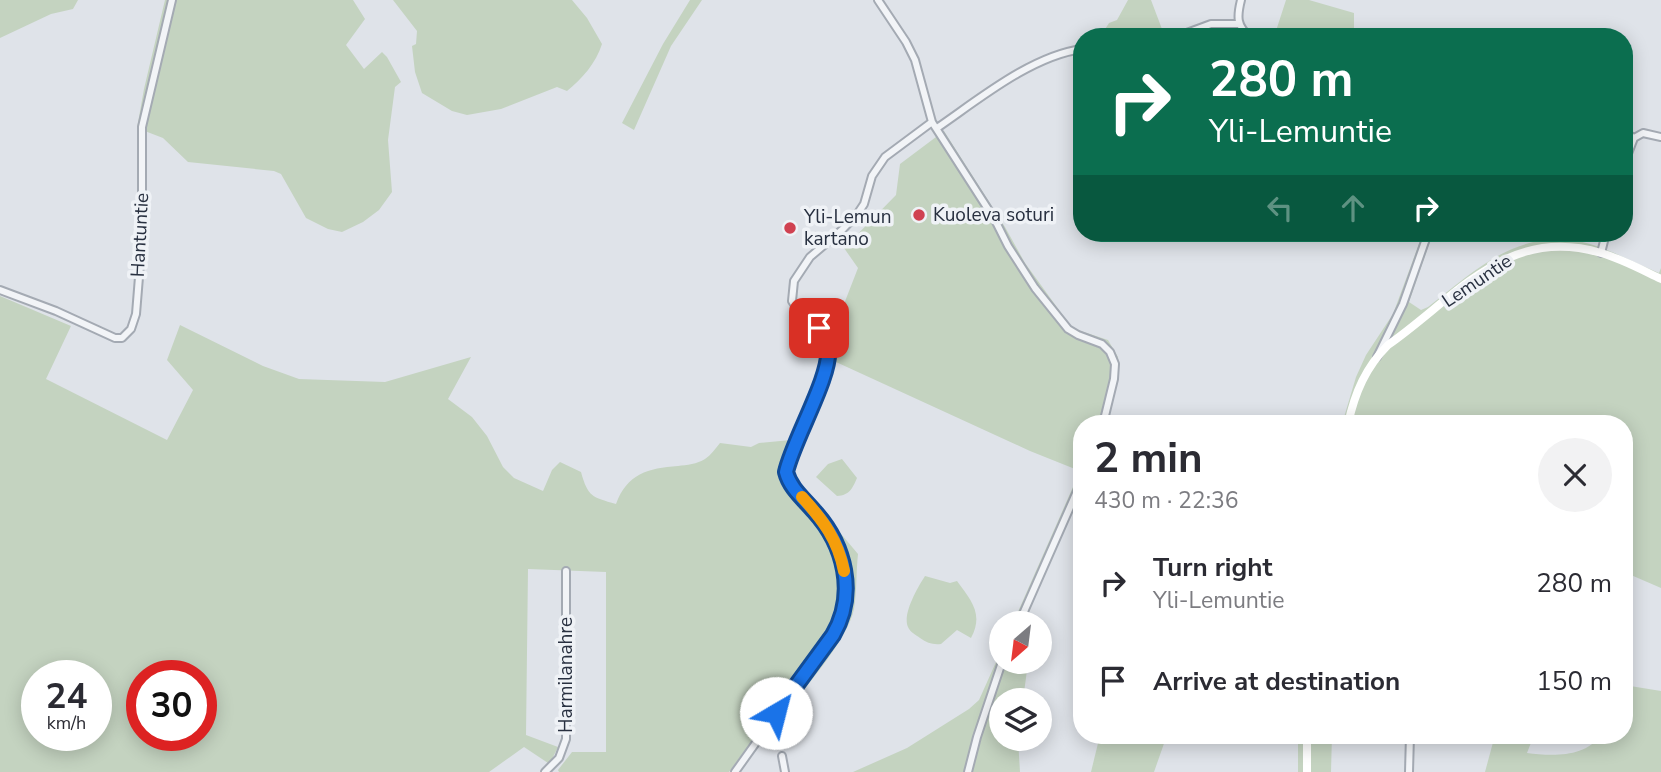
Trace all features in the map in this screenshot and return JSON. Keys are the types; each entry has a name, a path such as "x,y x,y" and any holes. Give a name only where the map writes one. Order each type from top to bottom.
{"street":[{"name":"Hantuntie","path":"0,290 56,311 115,338 122,338 131,329 136,314 142,240 142,127 172,0"},
{"path":"878,0 915,60 934,125 1035,288 1068,329 1102,344 1110,352 1115,364 1114,379 1105,415"},
{"path":"1241,0 1238,12 1239,24 1243,28"},
{"path":"1201,28 1212,24 1239,24"},
{"path":"735,772 833,635 846,606 845,575 835,542 828,527 794,488 786,472 828,358 825,338 819,328 798,310 792,300 794,281 810,257 844,229 858,213 864,204 872,176 885,157 1035,66 1055,56 1073,51"},
{"path":"1634,138 1643,134 1661,137"},
{"path":"1376,357 1403,304 1425,242"},
{"path":"1601,253 1604,242"},
{"name":"Lemuntie","path":"1351,415 1360,384 1376,357 1388,345 1482,273 1514,254 1545,246 1565,246 1601,253 1661,279"},
{"path":"1024,611 1073,500"},
{"name":"Harmilanahre","path":"545,772 559,758 566,739 566,571"},
{"path":"968,772 998,674"},
{"path":"1307,744 1307,772"},
{"path":"1409,772 1410,744"},
{"path":"782,757 785,772"}],"green space":[{"path":"0,0 78,0 73,9 51,14 0,38"},
{"path":"165,0 353,0 365,19 346,45 364,69 382,52 401,82 395,87 388,140 392,192 379,210 363,222 342,232 328,229 306,218 281,174 188,162 163,138 137,128"},
{"path":"393,0 572,0 587,18 602,44 588,70 567,91 557,87 501,109 467,115 452,111 422,93 415,72 412,46 416,44 417,31"},
{"path":"690,0 702,0 671,46 634,130 622,123 663,44"},
{"path":"1128,0 1151,0 1162,28 1106,28 1109,23 1117,20"},
{"path":"1286,0 1309,0 1354,13 1354,28 1277,28"},
{"path":"944,131 1025,263 1072,328 1108,340 1118,357 1119,371 1109,415 1073,415 1073,468 836,362 794,462 794,478 858,554 854,609 843,635 811,681 781,719 771,715 729,772 559,772 572,752 606,752 606,572 528,569 526,735 558,747 548,763 524,747 489,772 0,772 0,296 71,326 46,379 167,440 193,390 167,360 180,325 263,366 299,379 385,382 471,357 448,399 472,417 487,436 503,467 514,478 543,491 552,470 560,462 581,472 592,495 616,504 626,486 640,474 699,462 709,456 720,443 751,447 759,443 791,440 858,268 844,248 896,195 900,164"},
{"path":"1420,242 1430,242 1409,302 1421,310 1483,265 1522,245 1535,242 1590,244 1659,273 1661,268 1661,588 1633,576 1633,415 1345,415 1366,355 1393,314"},
{"path":"842,459 857,478 850,491 837,496 816,477 828,464"},
{"path":"1073,487 1073,509 1029,611 1018,611"},
{"path":"925,576 950,583 957,581 971,601 976,614 971,638 957,630 941,644 933,644 909,629 909,608"},
{"path":"991,674 1027,674 1025,688 989,688 989,751 1019,751 1020,772 853,772 907,748 979,700"},
{"path":"1633,686 1661,691 1661,772 1485,772 1493,744 1530,744 1527,753 1547,755 1567,754 1591,744 1633,744"},
{"path":"1098,744 1164,744 1154,772 1091,772"},
{"path":"1298,744 1332,744 1331,772 1298,772"}],"slow traffic":[{"path":"802,497 828,527 842,558 844,571"}],"place":[{"name":"Kuoleva soturi","path":"919,215"},
{"name":"Yli-Lemun kartano","path":"790,228"}],"route":[{"path":"776,713 833,635 846,606 845,575 835,542 828,527 794,488 786,472 826,369 828,349 819,328"}]}
